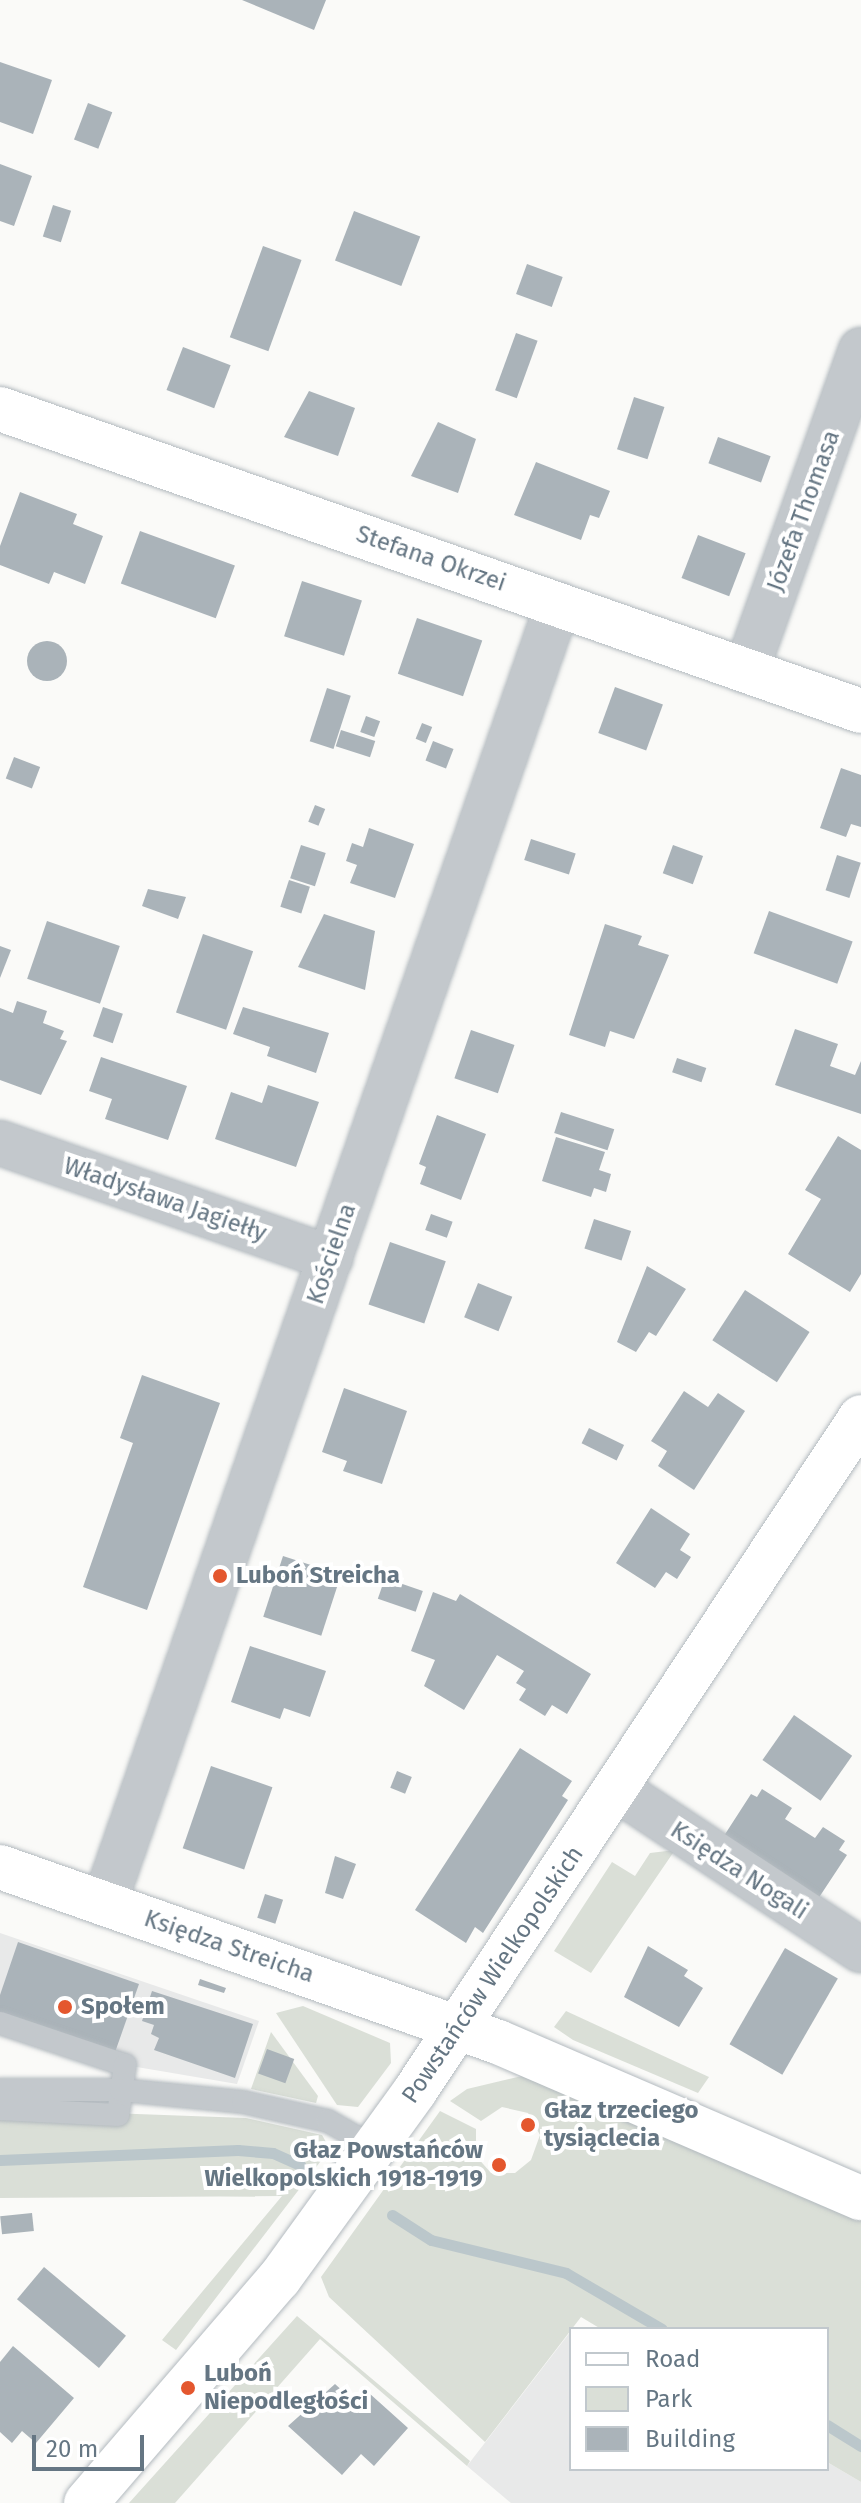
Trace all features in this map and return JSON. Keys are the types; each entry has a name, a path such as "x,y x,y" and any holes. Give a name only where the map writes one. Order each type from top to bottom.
{"street":[{"name":"Józefa Thomasa","path":"746,671 861,350"},
{"name":"Stefana Okrzei","path":"0,409 861,711"},
{"name":"Kościelna","path":"104,1904 558,604"},
{"name":"Władysława Jagiełły","path":"0,1143 331,1258"},
{"name":"Powstańców Wielkopolskich","path":"86,2503 229,2341 459,2028 861,1417"},
{"name":"Księdza Nogali","path":"618,1790 861,1950"},
{"name":"Księdza Streicha","path":"0,1867 459,2028 861,2198"}],"lane":[{"path":"0,2023 125,2065 118,2115 0,2109"},
{"path":"0,2090 121,2090 281,2110 340,2125 374,2147"}],"shaded area":[{"path":"0,1933 259,2021 237,2084 125,2065 0,2023"},
{"path":"569,2334 569,2471 829,2471 829,2463 861,2482 861,2503 511,2503 467,2466"}],"green space":[{"path":"675,1850 591,1973 554,1951 612,1862 635,1876 650,1853"},
{"path":"303,2006 390,2043 391,2063 358,2107 337,2105 276,2013"},
{"path":"566,2011 709,2077 698,2093 573,2040 554,2027"},
{"path":"271,2032 318,2096 316,2103 251,2089"},
{"path":"522,2076 861,2220 861,2482 829,2463 829,2327 598,2327 581,2317 573,2327 569,2327 569,2333 485,2442 329,2297 321,2277 440,2111 476,2129 476,2156 491,2173 515,2173 531,2160 540,2135 528,2113 502,2107 481,2121 450,2101 467,2089"},
{"path":"0,2109 246,2118 322,2135 330,2149 176,2350 162,2340 282,2196 0,2198"},
{"path":"297,2316 470,2461 467,2466 320,2339 175,2503 129,2503"}],"building":[{"path":"242,0 326,0 314,30"},
{"path":"0,62 52,80 33,134 0,122"},
{"path":"88,103 112,112 98,149 74,139"},
{"path":"0,164 32,176 14,226 0,221"},
{"path":"53,205 71,211 61,242 43,236"},
{"path":"354,211 420,236 401,286 335,260"},
{"path":"263,246 302,260 268,351 230,337"},
{"path":"527,264 563,277 552,307 516,294"},
{"path":"516,333 538,341 517,398 495,390"},
{"path":"183,347 231,365 214,408 167,390"},
{"path":"309,391 355,408 338,456 284,437"},
{"path":"634,397 664,407 647,459 617,449"},
{"path":"438,422 476,439 458,493 411,476"},
{"path":"718,437 771,456 761,482 708,463"},
{"path":"536,462 610,491 599,518 590,515 581,540 514,515"},
{"path":"20,492 77,514 73,524 103,536 85,584 54,572 49,584 0,565 0,546"},
{"path":"140,531 235,566 216,618 121,584"},
{"path":"698,535 746,553 729,596 682,578"},
{"path":"302,581 362,600 344,656 284,636"},
{"path":"417,618 482,640 463,696 398,674"},
{"path":"47,641 61,647 67,661 61,675 47,681 33,675 27,661 33,647"},
{"path":"615,687 663,704 646,750 598,733"},
{"path":"327,688 351,696 333,749 310,741"},
{"path":"366,716 380,721 374,737 360,732"},
{"path":"422,723 432,727 426,743 416,739"},
{"path":"341,730 375,741 370,757 336,746"},
{"path":"433,741 454,749 446,768 425,761"},
{"path":"14,757 40,767 32,789 6,778"},
{"path":"841,768 861,775 861,827 851,824 846,837 820,828"},
{"path":"315,805 325,809 318,826 308,822"},
{"path":"369,828 414,844 395,898 350,883 357,865 346,861 352,843 363,847"},
{"path":"531,839 576,854 569,874 524,860"},
{"path":"301,845 326,853 315,886 290,878"},
{"path":"673,845 703,856 693,884 663,873"},
{"path":"837,855 861,863 849,898 826,890"},
{"path":"289,880 310,887 301,913 280,907"},
{"path":"148,889 186,897 178,919 142,906"},
{"path":"769,911 853,941 837,984 754,953"},
{"path":"324,914 375,931 365,990 298,967"},
{"path":"47,921 120,946 100,1004 27,979"},
{"path":"605,924 642,936 638,945 669,955 634,1039 610,1031 605,1047 569,1035"},
{"path":"203,934 253,951 226,1030 176,1012"},
{"path":"0,946 11,950 0,978"},
{"path":"17,1001 47,1011 43,1023 64,1031 60,1039 67,1041 41,1095 0,1080 0,1008 13,1013"},
{"path":"103,1007 123,1014 113,1043 93,1036"},
{"path":"243,1007 329,1033 316,1073 267,1056 270,1047 233,1034"},
{"path":"795,1029 838,1044 830,1066 855,1075 861,1061 861,1114 775,1085"},
{"path":"471,1030 514,1045 498,1093 454,1078"},
{"path":"101,1057 187,1086 168,1140 105,1119 112,1099 89,1091"},
{"path":"677,1058 706,1068 701,1082 672,1072"},
{"path":"268,1085 319,1102 296,1167 215,1139 231,1092 262,1103"},
{"path":"561,1112 614,1129 607,1150 554,1133"},
{"path":"437,1115 486,1134 461,1200 420,1184 426,1167 419,1164"},
{"path":"838,1136 861,1150 861,1274 850,1292 788,1254 821,1199 805,1190"},
{"path":"556,1137 605,1152 599,1170 611,1174 606,1192 594,1188 591,1197 542,1181"},
{"path":"431,1214 453,1222 447,1238 425,1230"},
{"path":"594,1219 631,1231 622,1261 584,1248"},
{"path":"390,1242 446,1261 424,1324 369,1304"},
{"path":"647,1266 686,1289 656,1336 649,1332 636,1352 617,1342"},
{"path":"478,1283 512,1297 498,1331 464,1317"},
{"path":"745,1290 810,1332 777,1382 712,1340"},
{"path":"142,1375 220,1403 147,1610 83,1587 133,1443 120,1438"},
{"path":"344,1388 407,1411 382,1484 343,1471 347,1461 322,1452"},
{"path":"684,1391 708,1407 718,1393 745,1411 694,1490 658,1466 667,1451 651,1441"},
{"path":"589,1428 624,1445 617,1460 582,1443"},
{"path":"651,1508 690,1534 680,1550 691,1557 677,1579 666,1572 655,1588 616,1563"},
{"path":"283,1556 341,1575 321,1636 263,1617"},
{"path":"385,1578 423,1591 416,1612 378,1599"},
{"path":"433,1592 456,1601 460,1594 591,1674 567,1714 552,1705 545,1716 519,1700 526,1689 516,1683 524,1671 497,1655 464,1710 424,1686 435,1660 411,1651"},
{"path":"250,1646 326,1671 310,1717 284,1708 280,1719 231,1702"},
{"path":"794,1715 852,1756 821,1801 762,1760"},
{"path":"520,1748 572,1781 562,1796 568,1800 483,1933 475,1927 466,1943 415,1910"},
{"path":"211,1766 272,1787 244,1869 183,1848"},
{"path":"397,1771 412,1777 405,1794 390,1788"},
{"path":"762,1789 792,1808 785,1819 815,1838 823,1827 845,1841 839,1850 847,1855 816,1902 720,1842 751,1794 757,1797"},
{"path":"335,1856 356,1864 343,1899 325,1893"},
{"path":"265,1894 283,1900 275,1924 257,1918"},
{"name":"Społem","path":"18,1942 139,1984 113,2058 0,2020 0,1995"},
{"path":"648,1946 688,1970 684,1976 703,1988 679,2027 624,1997"},
{"path":"785,1948 838,1978 782,2075 730,2044"},
{"path":"200,1979 226,1988 224,1993 198,1985"},
{"path":"152,1991 253,2024 235,2078 154,2050 159,2038 151,2034 154,2025 142,2021"},
{"path":"267,2049 294,2059 285,2083 258,2073"},
{"path":"32,2213 34,2231 2,2234 0,2216"},
{"path":"44,2267 126,2336 99,2368 17,2299"},
{"path":"13,2346 74,2398 36,2443 22,2431 12,2443 0,2432 0,2362"},
{"path":"335,2384 358,2405 369,2393 408,2428 374,2466 361,2454 342,2475 288,2426"}],"waterway":[{"path":"0,2160 238,2150 273,2153 300,2165"},
{"path":"392,2215 431,2240 566,2273 659,2327"},
{"path":"829,2426 861,2446"}],"place":[{"name":"Luboń Streicha","path":"220,1576"},
{"name":"Społem","path":"65,2007"},
{"name":"Głaz trzeciego tysiąclecia","path":"528,2125"},
{"name":"Głaz Powstańców Wielkopolskich 1918-1919","path":"499,2165"},
{"name":"Luboń Niepodległości","path":"188,2388"}]}
